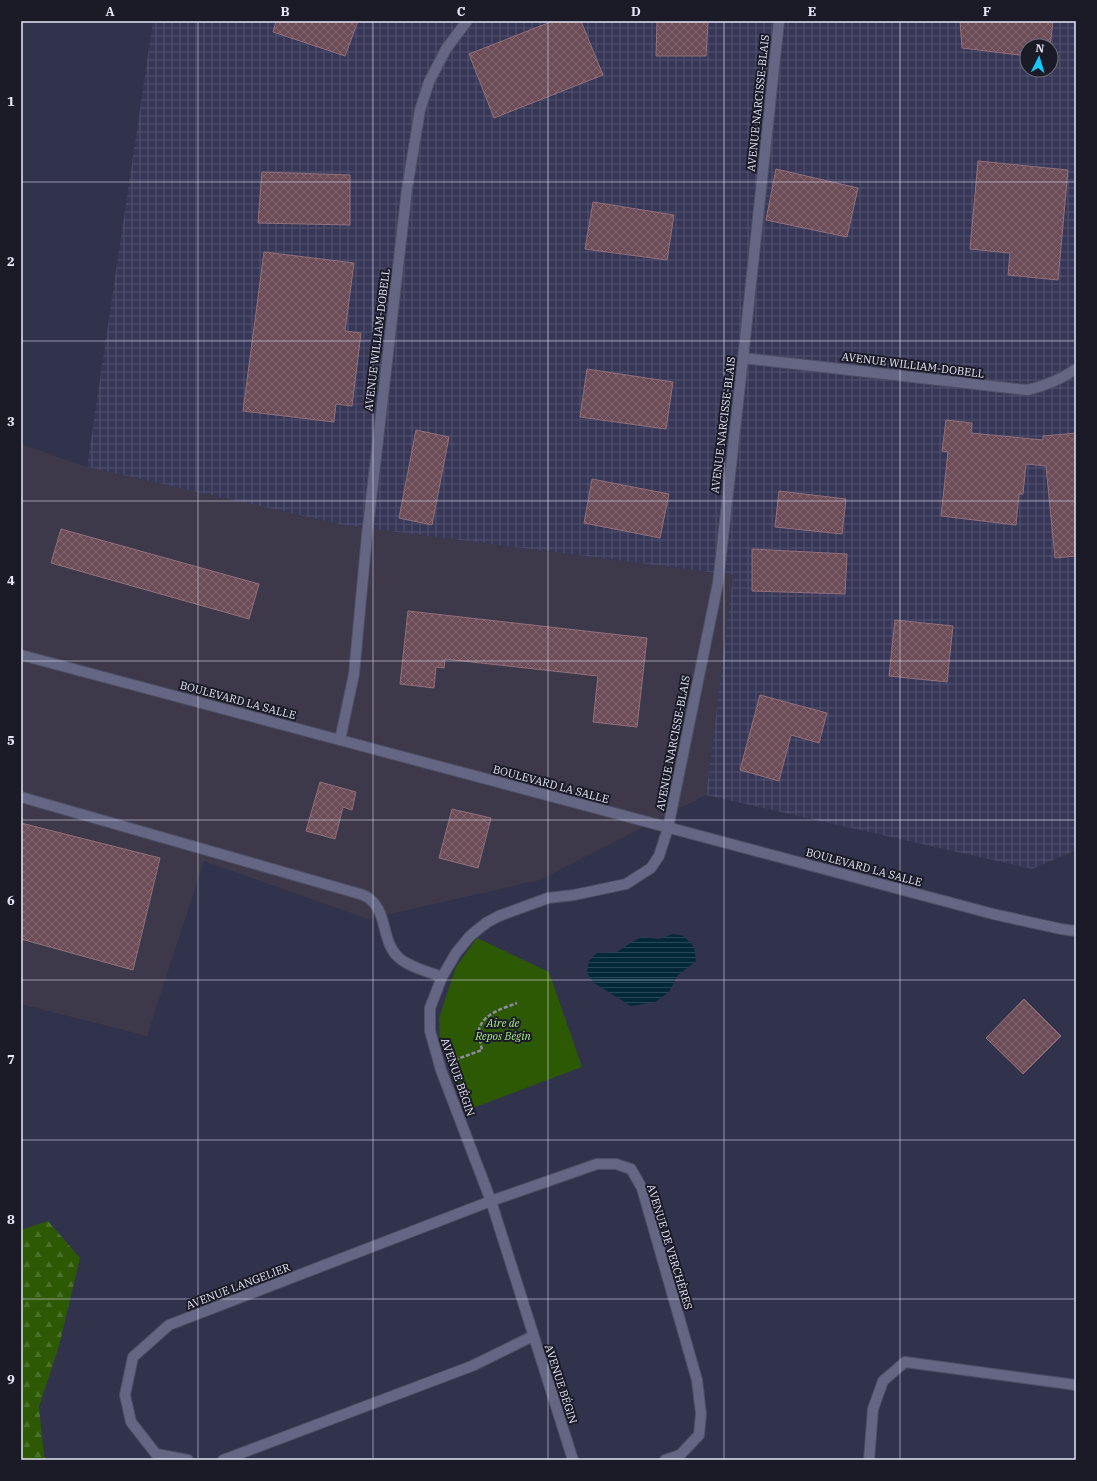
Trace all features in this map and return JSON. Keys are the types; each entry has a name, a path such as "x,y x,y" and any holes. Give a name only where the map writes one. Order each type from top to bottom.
{"street":[{"name":"AVENUE WILLIAM-DOBELL","path":"340,740 354,674 367,536 413,146 420,110 428,82 446,49 467,21"},
{"name":"AVENUE NARCISSE-BLAIS","path":"668,828 718,583 779,21"},
{"name":"AVENUE WILLIAM-DOBELL","path":"743,358 1027,390 1044,386 1062,378 1076,369"},
{"name":"BOULEVARD LA SALLE","path":"21,655 993,914 1076,931"},
{"path":"21,797 360,894 371,900 380,913 390,947 398,956 415,967 442,977"},
{"name":"AVENUE BÉGIN","path":"573,1460 491,1201 440,1065 430,1031 430,1008 442,977 456,953 470,936 486,923 498,916 548,898 574,895 626,884 651,868 659,856 668,828"},
{"name":"AVENUE DE VERCHÈRES","path":"491,1201 597,1164 616,1164 631,1169 642,1188 697,1380 701,1414 699,1435 680,1455 665,1460"},
{"name":"AVENUE LANGELIER","path":"188,1460 156,1454 131,1422 125,1395 133,1357 169,1326 491,1201"},
{"path":"223,1460 472,1366 533,1336"},
{"path":"869,1460 873,1409 883,1381 905,1362 1076,1385"}],"path":[{"path":"440,1065 482,1050 479,1031 483,1022 490,1014 516,1003"}],"shaded area":[{"path":"153,21 1076,21 1076,850 1032,869 706,795 733,575 343,525 87,467"},
{"path":"21,444 87,467 343,525 733,575 706,795 540,880 368,919 204,861 147,1036 21,1004"},
{"path":"673,934 684,936 694,947 696,961 678,975 669,992 655,1002 631,1006 594,983 587,973 589,961 597,953 617,952 642,937 659,939"}],"green space":[{"name":"Aire de Repos Bégin","path":"477,938 549,972 582,1067 465,1111 440,1043 439,1018 456,967"},
{"path":"48,1221 80,1258 59,1346 39,1407 44,1456 48,1460 21,1460 21,1230"}],"building":[{"path":"276,21 358,21 345,56 273,32"},
{"path":"553,21 581,21 603,75 494,118 469,54"},
{"path":"657,21 708,21 706,56 656,56"},
{"path":"960,21 1053,21 1051,38 1019,38 1019,55 962,48"},
{"path":"978,161 1068,170 1058,280 1008,275 1010,253 970,249"},
{"path":"776,169 858,188 847,237 766,220"},
{"path":"262,172 350,175 350,225 258,223"},
{"path":"593,202 674,215 667,260 585,249"},
{"path":"264,252 354,263 345,331 361,333 352,406 336,404 334,422 243,411"},
{"path":"587,369 673,382 666,429 580,417"},
{"path":"946,420 972,423 971,433 1043,440 1043,436 1076,433 1076,556 1055,558 1046,466 1026,464 1023,494 1019,494 1016,525 941,516 948,452 942,451"},
{"path":"416,430 449,437 432,525 399,518"},
{"path":"592,479 669,494 660,538 584,523"},
{"path":"779,491 846,499 842,534 775,527"},
{"path":"61,529 259,584 249,619 51,563"},
{"path":"752,549 847,554 845,594 752,591"},
{"path":"408,611 647,638 637,727 593,722 598,676 445,659 444,668 436,667 434,688 400,684"},
{"path":"895,620 953,626 947,682 889,676"},
{"path":"760,695 827,713 819,743 791,735 779,781 740,770"},
{"path":"320,782 356,792 352,810 343,807 335,839 306,831"},
{"path":"452,809 491,818 478,868 439,858"},
{"path":"21,823 160,858 133,970 21,939"},
{"path":"1024,999 1061,1036 1023,1074 986,1038"}]}
